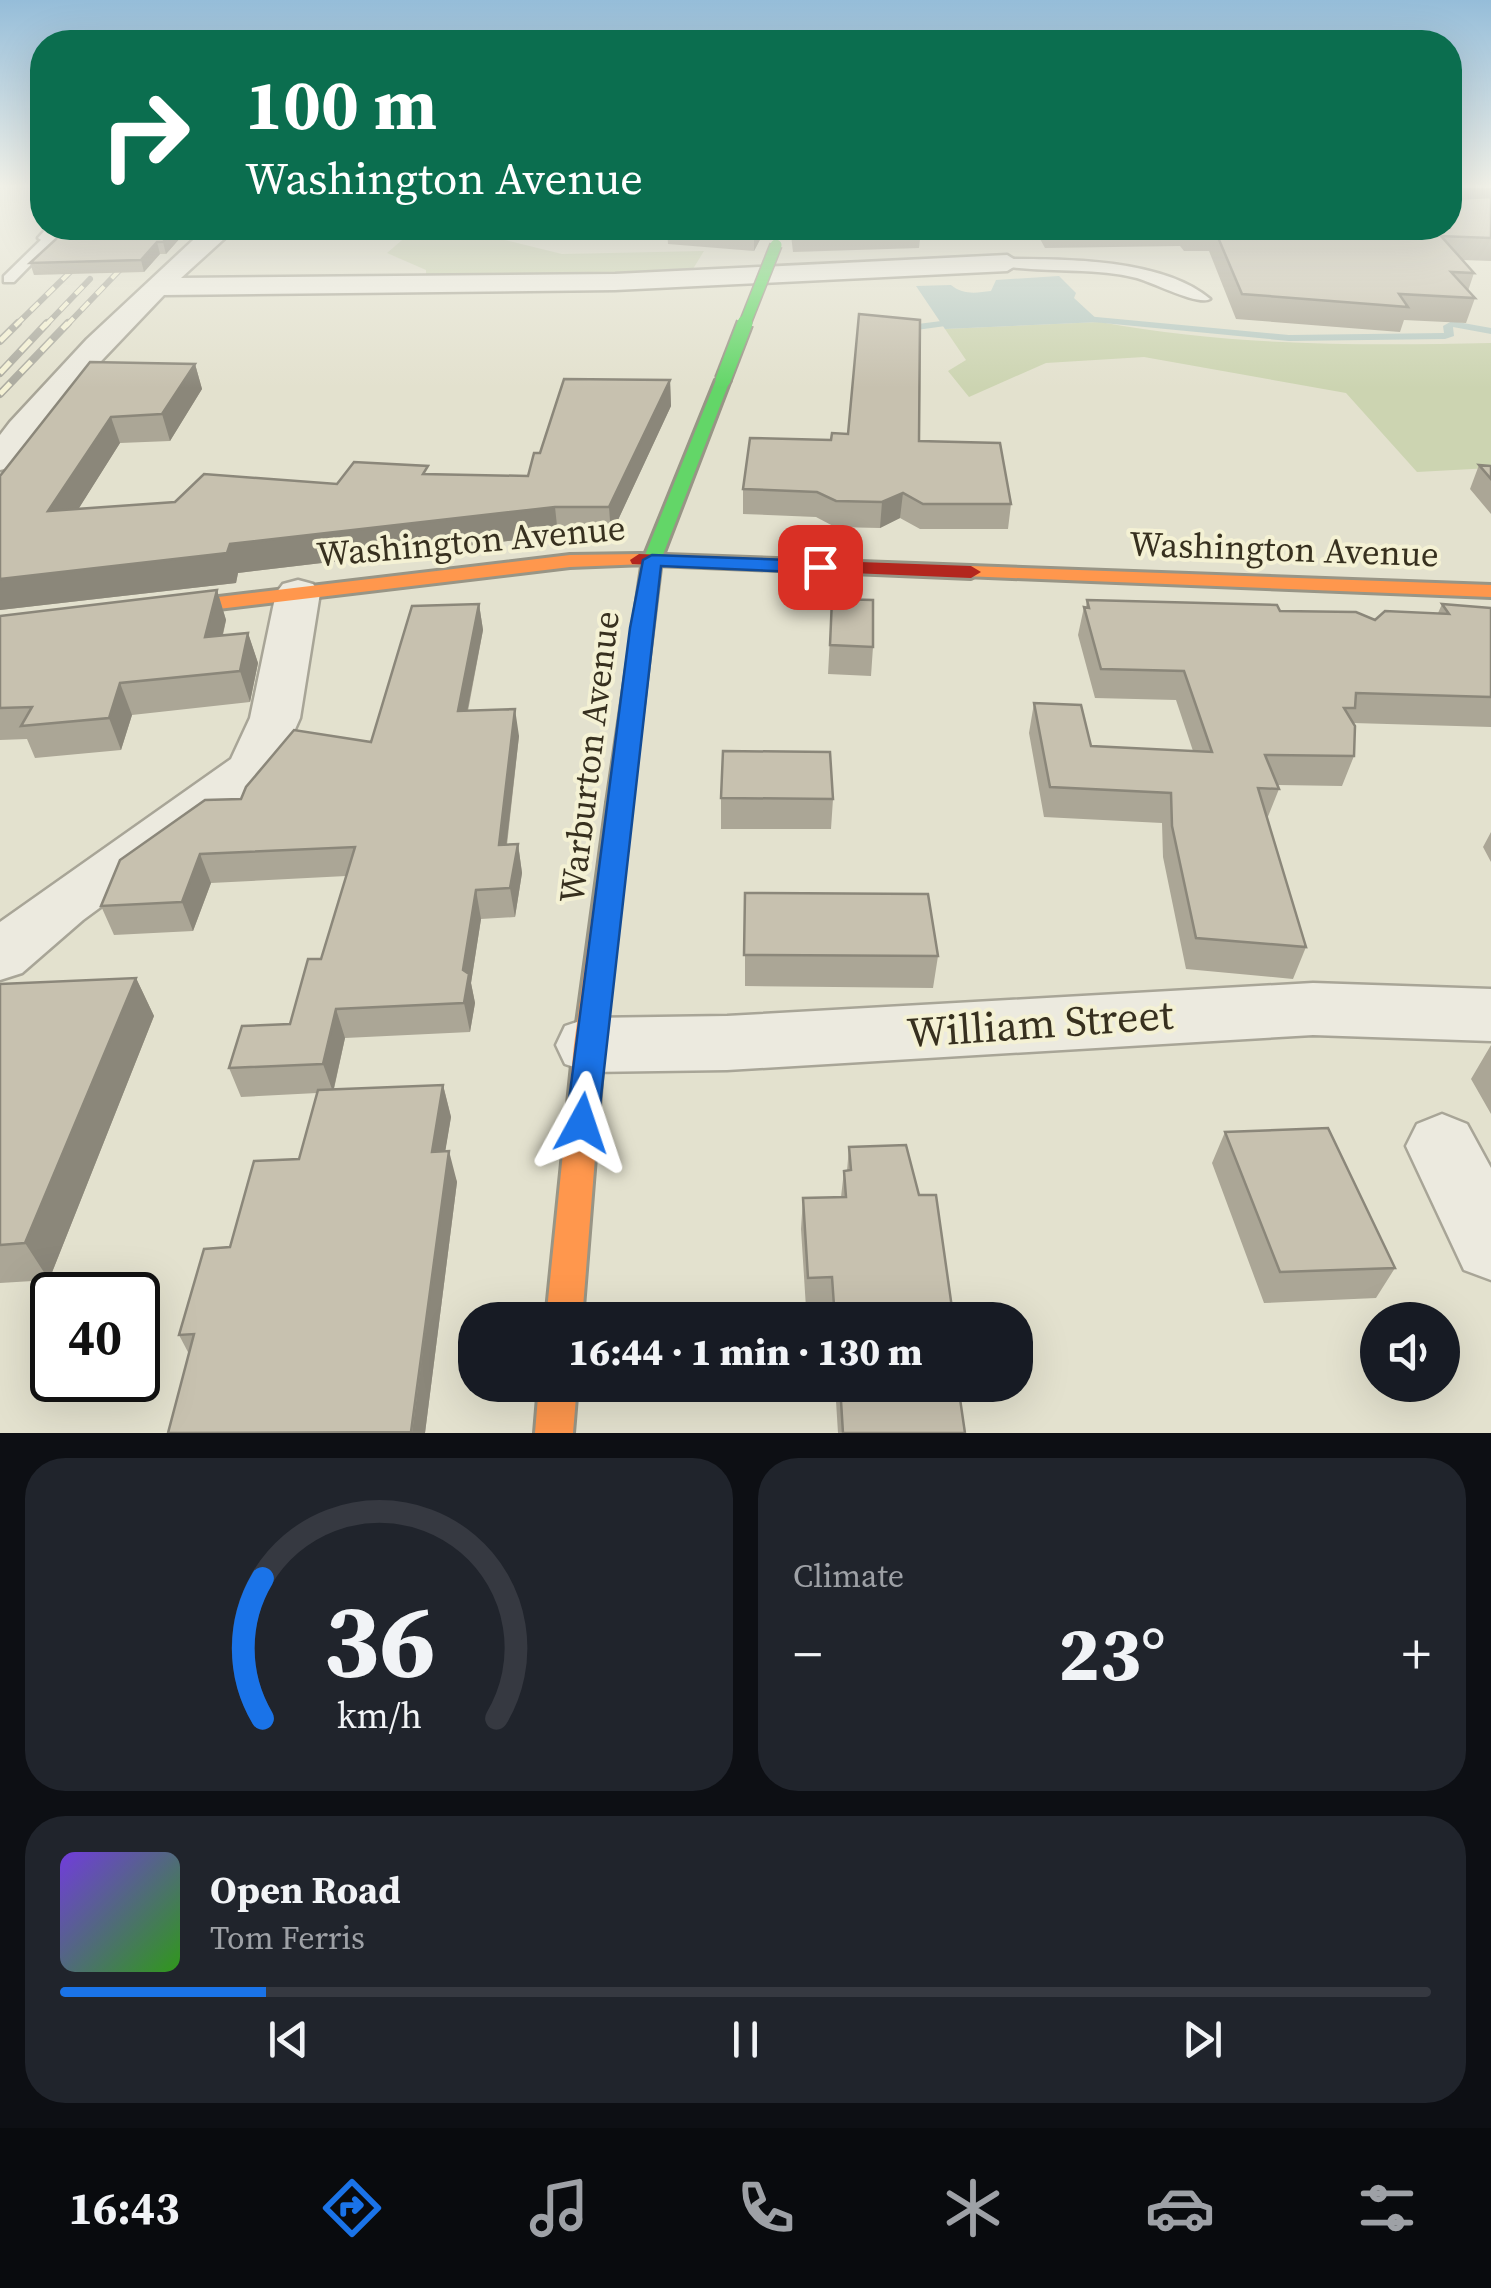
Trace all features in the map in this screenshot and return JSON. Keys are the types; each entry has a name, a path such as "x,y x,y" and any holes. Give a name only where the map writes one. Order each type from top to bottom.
{"street":[{"path":"0,459 29,419 189,255"},
{"name":"Warburton Avenue","path":"566,1302 589,1044 645,590 652,560 773,255"},
{"path":"158,287 689,280 1007,263"},
{"name":"Washington Avenue","path":"0,629 570,561 652,560 1491,591"},
{"path":"0,956 62,904 253,769 275,718 298,593"},
{"name":"William Street","path":"589,1044 727,1043 1313,1009 1491,1014"},
{"path":"1442,1146 1491,1244"},
{"path":"554,1433 557,1402"}],"lane":[{"path":"9,279 34,255"},
{"path":"1007,263 1118,269 1169,283 1203,299"}],"green space":[{"path":"391,255 702,255 688,277 426,279 426,270"},
{"path":"1100,322 1198,336 1295,343 1491,343 1491,468 1417,472 1346,393 1144,357 1046,363 969,397 948,371 966,360 945,329"}],"shaded area":[{"path":"1059,276 1076,293 1074,298 1100,322 945,329 916,286 951,285 965,292 980,292 991,291 996,280"}],"building":[{"path":"39,255 146,255 141,260 30,263"},
{"path":"1225,255 1458,255 1474,273 1451,272 1475,298 1399,294 1408,307 1242,294"},
{"path":"859,314 920,320 919,441 1000,443 1011,504 923,504 903,493 882,502 836,501 817,492 743,489 750,438 831,440 832,433 848,434"},
{"path":"90,362 195,364 162,414 111,417 48,511 175,502 204,474 337,484 354,462 428,466 423,474 528,476 534,453 540,453 564,379 670,380 609,507 555,507 230,544 227,553 0,579 0,476"},
{"path":"1479,465 1491,466 1491,479"},
{"path":"217,590 205,637 248,633 240,671 120,683 109,718 21,726 32,707 0,708 0,616"},
{"path":"832,599 873,600 873,647 830,645"},
{"path":"1087,600 1277,605 1280,611 1356,612 1375,620 1385,611 1449,614 1442,604 1491,608 1491,697 1356,693 1355,708 1344,708 1355,726 1354,756 1265,755 1279,789 1258,788 1306,947 1196,938 1172,826 1171,793 1050,787 1034,703 1081,705 1091,746 1212,752 1184,671 1101,669 1084,607 1089,608"},
{"path":"479,604 458,711 515,709 499,845 518,844 510,888 476,890 463,970 469,974 464,1003 336,1009 323,1064 229,1068 242,1026 290,1024 308,959 321,959 355,847 200,854 182,902 101,906 120,860 205,800 241,799 246,787 294,730 371,742 412,606"},
{"path":"723,751 830,752 833,799 721,798"},
{"path":"745,893 928,894 938,956 744,955"},
{"path":"136,978 25,1243 0,1245 0,984"},
{"path":"443,1085 432,1152 449,1151 411,1432 168,1433 194,1334 179,1335 204,1249 230,1247 254,1161 299,1159 318,1090"},
{"path":"1328,1128 1395,1268 1280,1272 1225,1132"},
{"path":"906,1145 919,1195 936,1195 951,1302 834,1302 832,1277 808,1278 803,1198 846,1197 844,1171 851,1170 849,1147"},
{"path":"841,1402 960,1402 965,1433 843,1433"}],"waterway":[{"path":"1075,318 1289,338 1445,336 1451,334 1448,326 1452,324 1491,331"},
{"path":"902,329 957,322"}],"railway":[{"path":"15,326 88,255"},
{"path":"66,326 134,255"},
{"path":"45,326 90,279"},
{"path":"15,326 18,323"},
{"path":"0,373 47,323"},
{"path":"0,394 68,323"},
{"path":"0,341 15,326"}],"traffic: fast":[{"path":"723,380 772,255"},
{"path":"619,803 652,560 723,380"}],"traffic: slow":[{"path":"0,629 570,561 639,560"},
{"path":"971,572 1491,591"},
{"path":"566,1302 589,1045 619,803"},
{"path":"554,1433 557,1402"}],"traffic: jam":[{"path":"639,560 971,572"}],"route":[{"path":"582,1123 640,628 652,560 820,567"}]}
